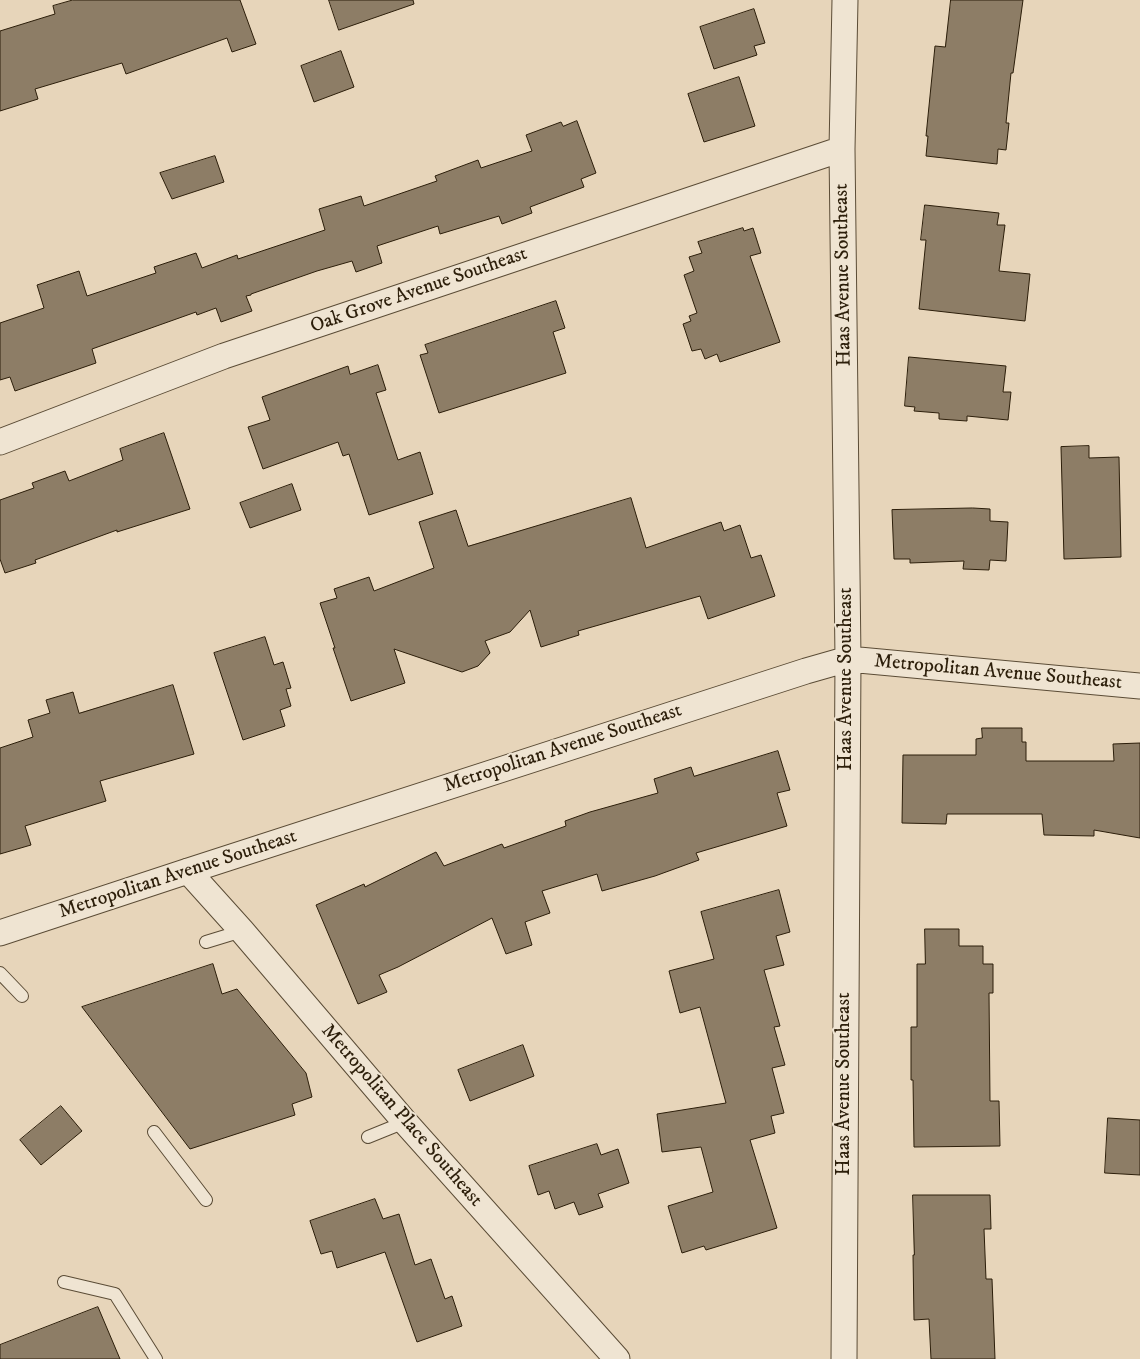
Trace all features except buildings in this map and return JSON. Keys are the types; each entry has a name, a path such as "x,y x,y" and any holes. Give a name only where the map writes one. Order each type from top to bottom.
{"street":[{"name":"Haas Avenue Southeast","path":"844,1359 848,659 842,149 845,0"},
{"name":"Oak Grove Avenue Southeast","path":"0,442 224,356 842,149"},
{"name":"Metropolitan Avenue Southeast","path":"0,933 848,659 1140,686"},
{"name":"Metropolitan Place Southeast","path":"188,871 242,931 405,1122 617,1359"}],"lane":[{"path":"206,942 242,931"},
{"path":"0,974 22,996"},
{"path":"368,1136 405,1122"},
{"path":"154,1132 206,1200"},
{"path":"64,1282 115,1294 156,1359"}]}
